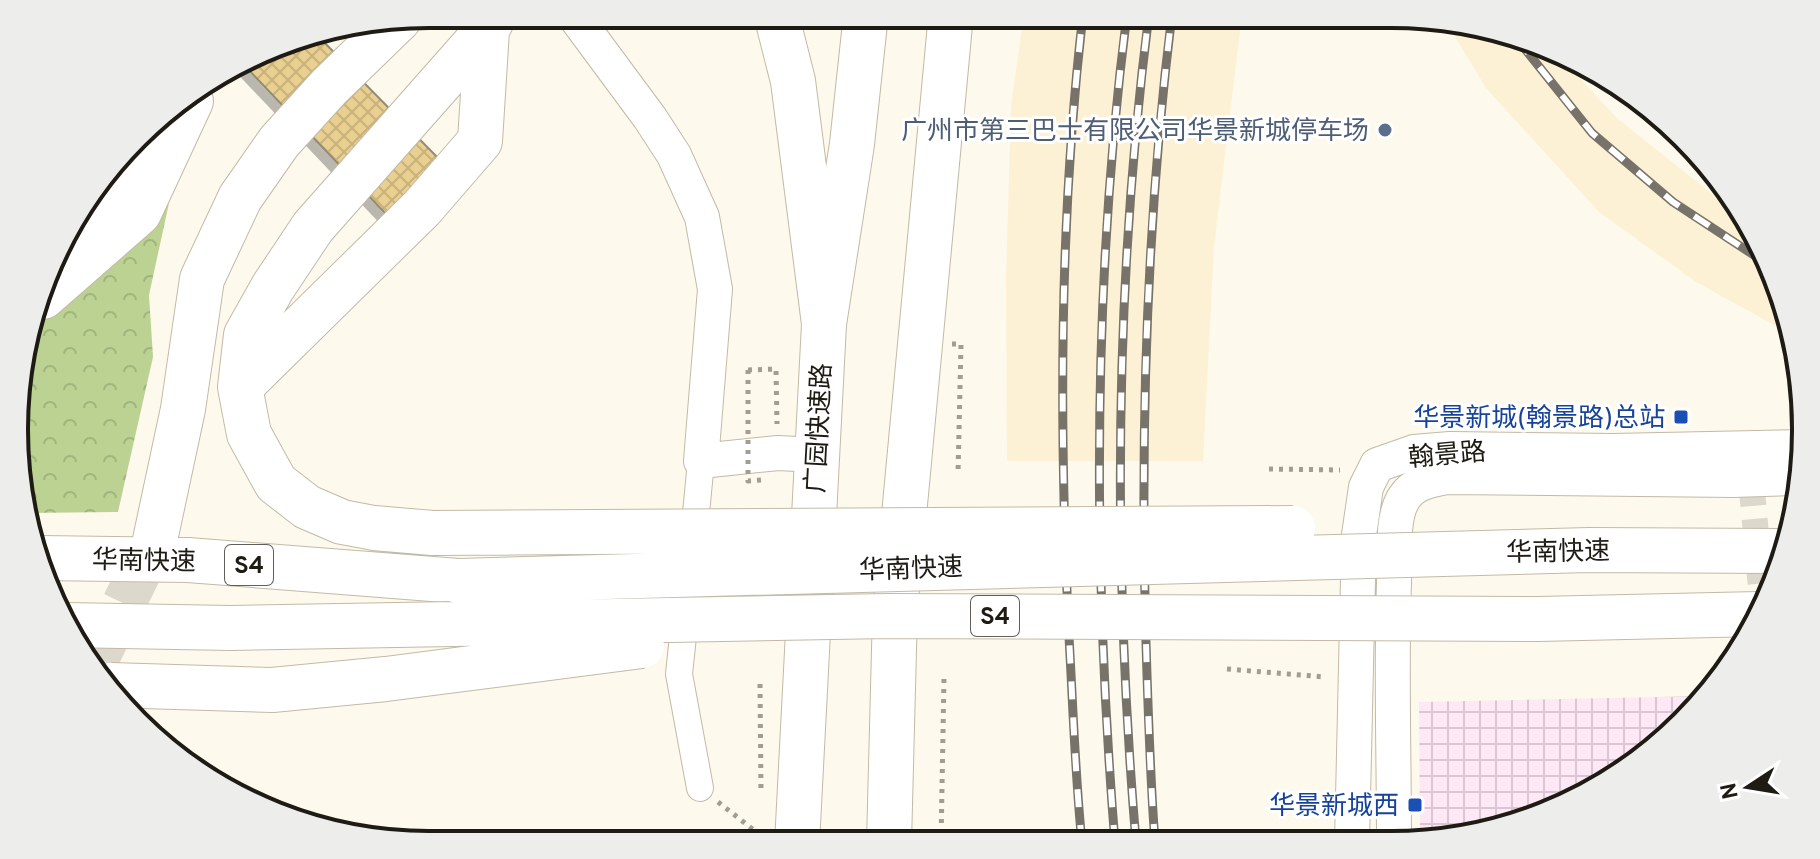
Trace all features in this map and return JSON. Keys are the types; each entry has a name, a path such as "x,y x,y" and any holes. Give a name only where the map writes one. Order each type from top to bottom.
{"highway":[{"path":"486,28 313,227 246,335 240,387 249,434 276,483 307,507 342,522 433,533 1304,528 1520,533 1667,549"},
{"path":"240,387 422,208 480,141 490,28"},
{"path":"780,28 793,81 824,324"},
{"name":"广园快速路","path":"779,831 785,462 824,324 852,144 864,28"},
{"path":"889,831 895,611 950,28"},
{"path":"155,540 183,409 202,279 240,198 279,142 329,87 387,30"},
{"path":"54,287 139,213 191,106"},
{"path":"107,190 167,127"},
{"name":"华南快速","path":"49,558 188,560 458,581 1667,549 1773,551"},
{"name":"华南快速","path":"79,625 231,628 888,616 1538,619 1747,614"},
{"path":"121,685 272,690 386,679 624,647 790,640 888,616"}],"street":[{"path":"583,28 674,155 702,217 715,289 679,674 700,788"},
{"name":"翰景路","path":"1352,831 1359,535 1366,487 1377,465 1414,452 1450,449 1750,465 1789,476"},
{"name":"翰景路","path":"1394,831 1395,537 1398,511 1403,498 1412,488 1447,477 1750,465 1791,451"},
{"path":"701,461 785,462"}],"path":[{"path":"958,474 961,344"},
{"path":"776,369 785,462 748,481 748,370 776,369"},
{"path":"1269,469 1348,471 1377,465"},
{"path":"1227,669 1354,680"},
{"path":"941,831 944,678"},
{"path":"760,684 762,807"},
{"path":"700,788 772,831"}],"shaded area":[{"path":"1022,28 1240,28 1214,247 1203,461 1007,461 1006,279 1011,105"},
{"path":"1453,33 1520,49 1574,72 1618,119 1720,200 1751,252 1771,300 1778,327 1696,282 1599,212 1486,88"},
{"path":"1690,696 1635,748 1568,790 1494,817 1420,830 1419,702"}],"green space":[{"path":"169,203 149,295 153,357 118,512 37,513 31,482 28,430 31,377 44,318"}],"building":[{"path":"324,42 441,161 386,214 249,71"}],"tunnel":[{"path":"1751,480 1761,584"},
{"path":"98,656 155,540"}],"railway":[{"path":"1081,831 1069,637 1063,325 1069,169 1082,28"},
{"path":"1114,831 1103,636 1100,428 1107,220 1126,28"},
{"path":"1135,831 1123,636 1121,428 1129,220 1147,28"},
{"path":"1154,831 1144,564 1145,406 1156,171 1170,28"},
{"path":"1527,52 1592,133 1673,202 1752,254"}],"place":[{"name":"广州市第三巴士有限公司华景新城停车场","path":"1385,130"},
{"name":"华景新城(翰景路)总站","path":"1681,417"},
{"name":"华景新城西","path":"1415,805"}]}
